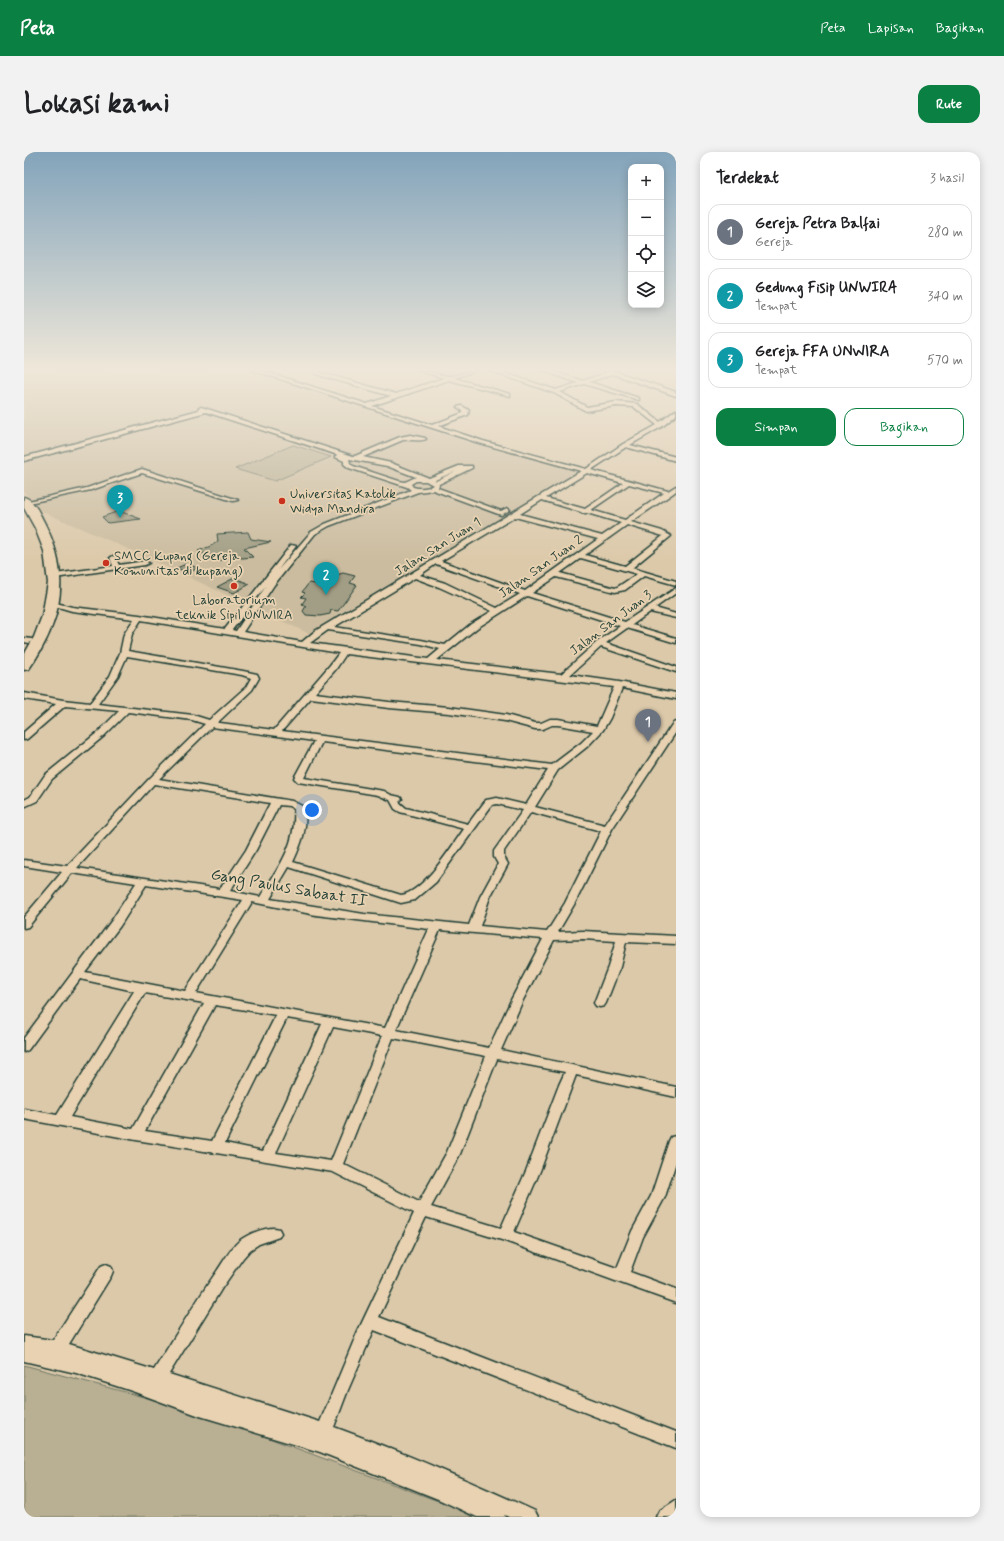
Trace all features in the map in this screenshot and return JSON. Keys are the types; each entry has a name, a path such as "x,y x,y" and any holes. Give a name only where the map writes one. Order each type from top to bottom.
{"highway":[{"path":"24,666 40,640 52,604 50,569 45,536 25,502"},
{"path":"24,516 30,525 50,569"},
{"path":"26,644 43,592 44,576 50,569"}],"street":[{"path":"24,457 114,434"},
{"path":"271,434 344,459 351,467 412,487"},
{"path":"279,434 356,458 381,462 432,483 462,497 501,513 507,510 462,497"},
{"path":"457,434 481,442 676,495"},
{"name":"Jalan San Juan 1","path":"303,645 328,628 513,514 586,471 644,434"},
{"path":"356,458 402,438 410,437 423,440"},
{"path":"625,445 676,459"},
{"path":"238,634 262,598 300,547 313,533 327,525 412,487 432,483 470,467 462,467 432,483 411,481 412,487"},
{"path":"25,502 89,489 142,471 235,500"},
{"path":"584,512 628,482"},
{"name":"Jalan San Juan 2","path":"429,662 474,626 554,574 624,523 676,488"},
{"path":"540,498 676,538"},
{"path":"227,632 306,531 322,523 381,502"},
{"path":"513,514 603,538"},
{"path":"627,568 666,539 668,537 667,535"},
{"path":"579,555 676,583"},
{"path":"112,558 117,568"},
{"path":"436,562 525,593 676,641"},
{"path":"50,569 117,568 145,563"},
{"path":"554,574 615,590 622,588 643,573"},
{"path":"414,575 442,585 497,611"},
{"name":"Jalan San Juan 3","path":"563,677 600,644 676,590"},
{"path":"253,597 262,598"},
{"path":"52,604 72,609 140,617 303,645 429,662 563,677 619,685 676,696"},
{"path":"48,617 72,609"},
{"path":"649,609 676,616"},
{"path":"93,705 114,676 124,653 128,634 140,617"},
{"path":"328,628 421,642 446,648"},
{"path":"600,644 676,670"},
{"path":"276,733 338,661 344,651"},
{"path":"24,924 70,869 152,781 181,751 249,688 254,681 254,676 243,673 124,653"},
{"path":"474,929 480,908 488,890 500,875 503,864 499,857 499,851 554,768 599,729 606,717 619,685"},
{"path":"309,695 463,712 506,718 535,726 543,726 550,722 558,722 599,729"},
{"path":"24,696 63,703 93,705 193,718 211,724 318,739 554,768"},
{"path":"24,737 63,703"},
{"path":"24,804 34,799 48,777 100,734 126,709"},
{"path":"323,1438 340,1390 370,1321 422,1210 453,1154 493,1053 517,1000 550,936 570,903 607,829 676,725"},
{"path":"318,739 301,771 299,778 301,780 381,793 388,797 398,799 394,801 398,807 403,810 470,828"},
{"path":"152,781 298,806 298,838 286,863 263,901"},
{"path":"286,863 401,898 411,898 432,880 486,804 492,801 528,808 607,829"},
{"path":"223,893 254,844 275,802"},
{"name":"Gang Paulus Sabaat II","path":"24,863 223,893 322,912 436,926 550,936 583,935 676,940"},
{"path":"24,1047 116,923 144,882"},
{"path":"188,996 249,899"},
{"path":"335,1167 389,1033 436,926"},
{"path":"600,1003 614,967 622,938"},
{"path":"77,974 142,988 493,1053 676,1092"},
{"path":"61,1120 142,988"},
{"path":"136,1135 212,1000"},
{"path":"216,1147 283,1013"},
{"path":"267,1157 329,1023"},
{"path":"505,1235 533,1171 565,1085 573,1069"},
{"path":"24,1114 136,1135 335,1167 422,1210 505,1235 676,1296"},
{"path":"621,1276 637,1235 658,1197 676,1141"},
{"path":"155,1384 217,1283 238,1253 245,1245 255,1239 274,1233"},
{"path":"57,1348 106,1271"},
{"path":"370,1321 676,1440"},
{"path":"24,1343 57,1348 155,1384 200,1408 323,1438 394,1459 529,1517"},
{"path":"24,1353 155,1384"},
{"path":"323,1438 496,1517"},
{"path":"665,1517 676,1509"}],"shaded area":[{"name":"Universitas Katolik Widya Mandira","path":"24,434 450,434 581,472 312,635 133,551 41,511 24,492"},
{"path":"293,445 331,457 275,481 235,469"},
{"path":"24,1365 196,1411 449,1505 473,1517 24,1517"}],"building":[{"path":"119,511 141,519 108,523 102,517"},
{"path":"248,532 251,539 271,542 244,548 253,557 231,557 218,561 198,551 211,546 218,541 217,534"},
{"path":"186,564 198,568 188,573 177,568"},
{"path":"343,573 355,576 350,583 357,585 338,611 331,610 330,614 320,616 306,615 303,611 306,606 302,604 306,598 301,597 305,593 302,592 309,583 316,584 320,578 327,580 330,577"},
{"name":"Laboratorium teknik Sipil UNWIRA","path":"234,578 250,584 234,593 217,587"}],"place":[{"name":"Universitas Katolik Widya Mandira","path":"282,501"},
{"name":"Gereja FFA UNWIRA","path":"120,518"},
{"name":"SMCC Kupang (Gereja Komunitas di kupang)","path":"106,563"},
{"name":"Laboratorium teknik Sipil UNWIRA","path":"234,586"},
{"name":"Gedung Fisip UNWIRA","path":"326,595"},
{"name":"Gereja Petra Balfai","path":"648,742"}]}
